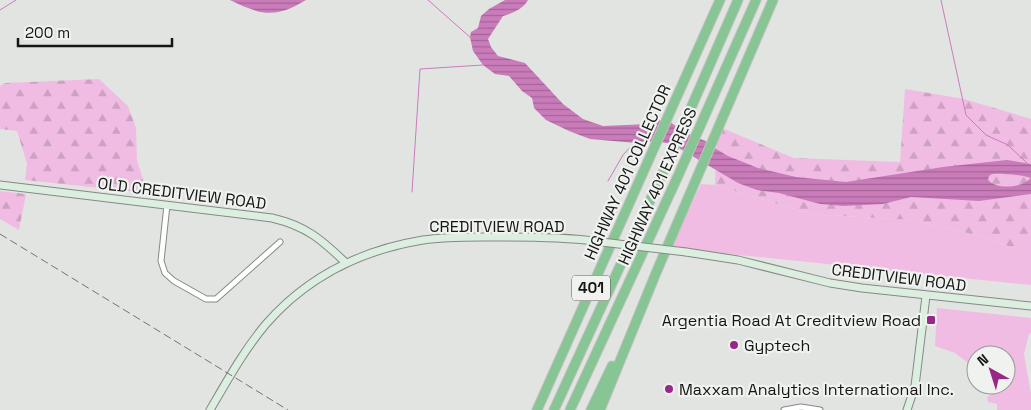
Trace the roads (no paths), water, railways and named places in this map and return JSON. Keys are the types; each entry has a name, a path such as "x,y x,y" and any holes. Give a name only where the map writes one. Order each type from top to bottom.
{"highway":[{"name":"HIGHWAY 401 COLLECTOR","path":"537,410 720,0"},
{"name":"HIGHWAY 401 EXPRESS","path":"554,410 664,170 738,0"},
{"name":"HIGHWAY 401 EXPRESS","path":"570,410 678,176 756,0"},
{"path":"600,410 656,273 773,0"},
{"path":"591,410 656,273"}],"main road":[{"name":"OLD CREDITVIEW ROAD","path":"0,185 272,218 290,222 305,228 346,263"},
{"name":"CREDITVIEW ROAD","path":"210,410 265,325 297,294 316,280 346,263 382,249 424,240 476,237 543,237 593,241 738,260 830,283 926,296 1031,306"},
{"path":"907,410 915,386 926,296"}],"street":[{"path":"167,205 161,261 165,273 174,281 206,299 216,299 280,242"},
{"path":"784,410 801,407 820,410"}],"waterway":[{"path":"0,10 16,0"},
{"path":"428,0 471,38"},
{"path":"941,0 966,115 986,135 1008,145 1027,163"},
{"path":"412,192 420,69 483,65"},
{"path":"608,181 623,155 636,141"}],"railway":[{"path":"0,234 288,410"}],"place":[{"name":"Argentia Road At Creditview Road","path":"931,320"},
{"name":"Gyptech","path":"734,345"},
{"name":"Maxxam Analytics International Inc.","path":"669,389"}]}
